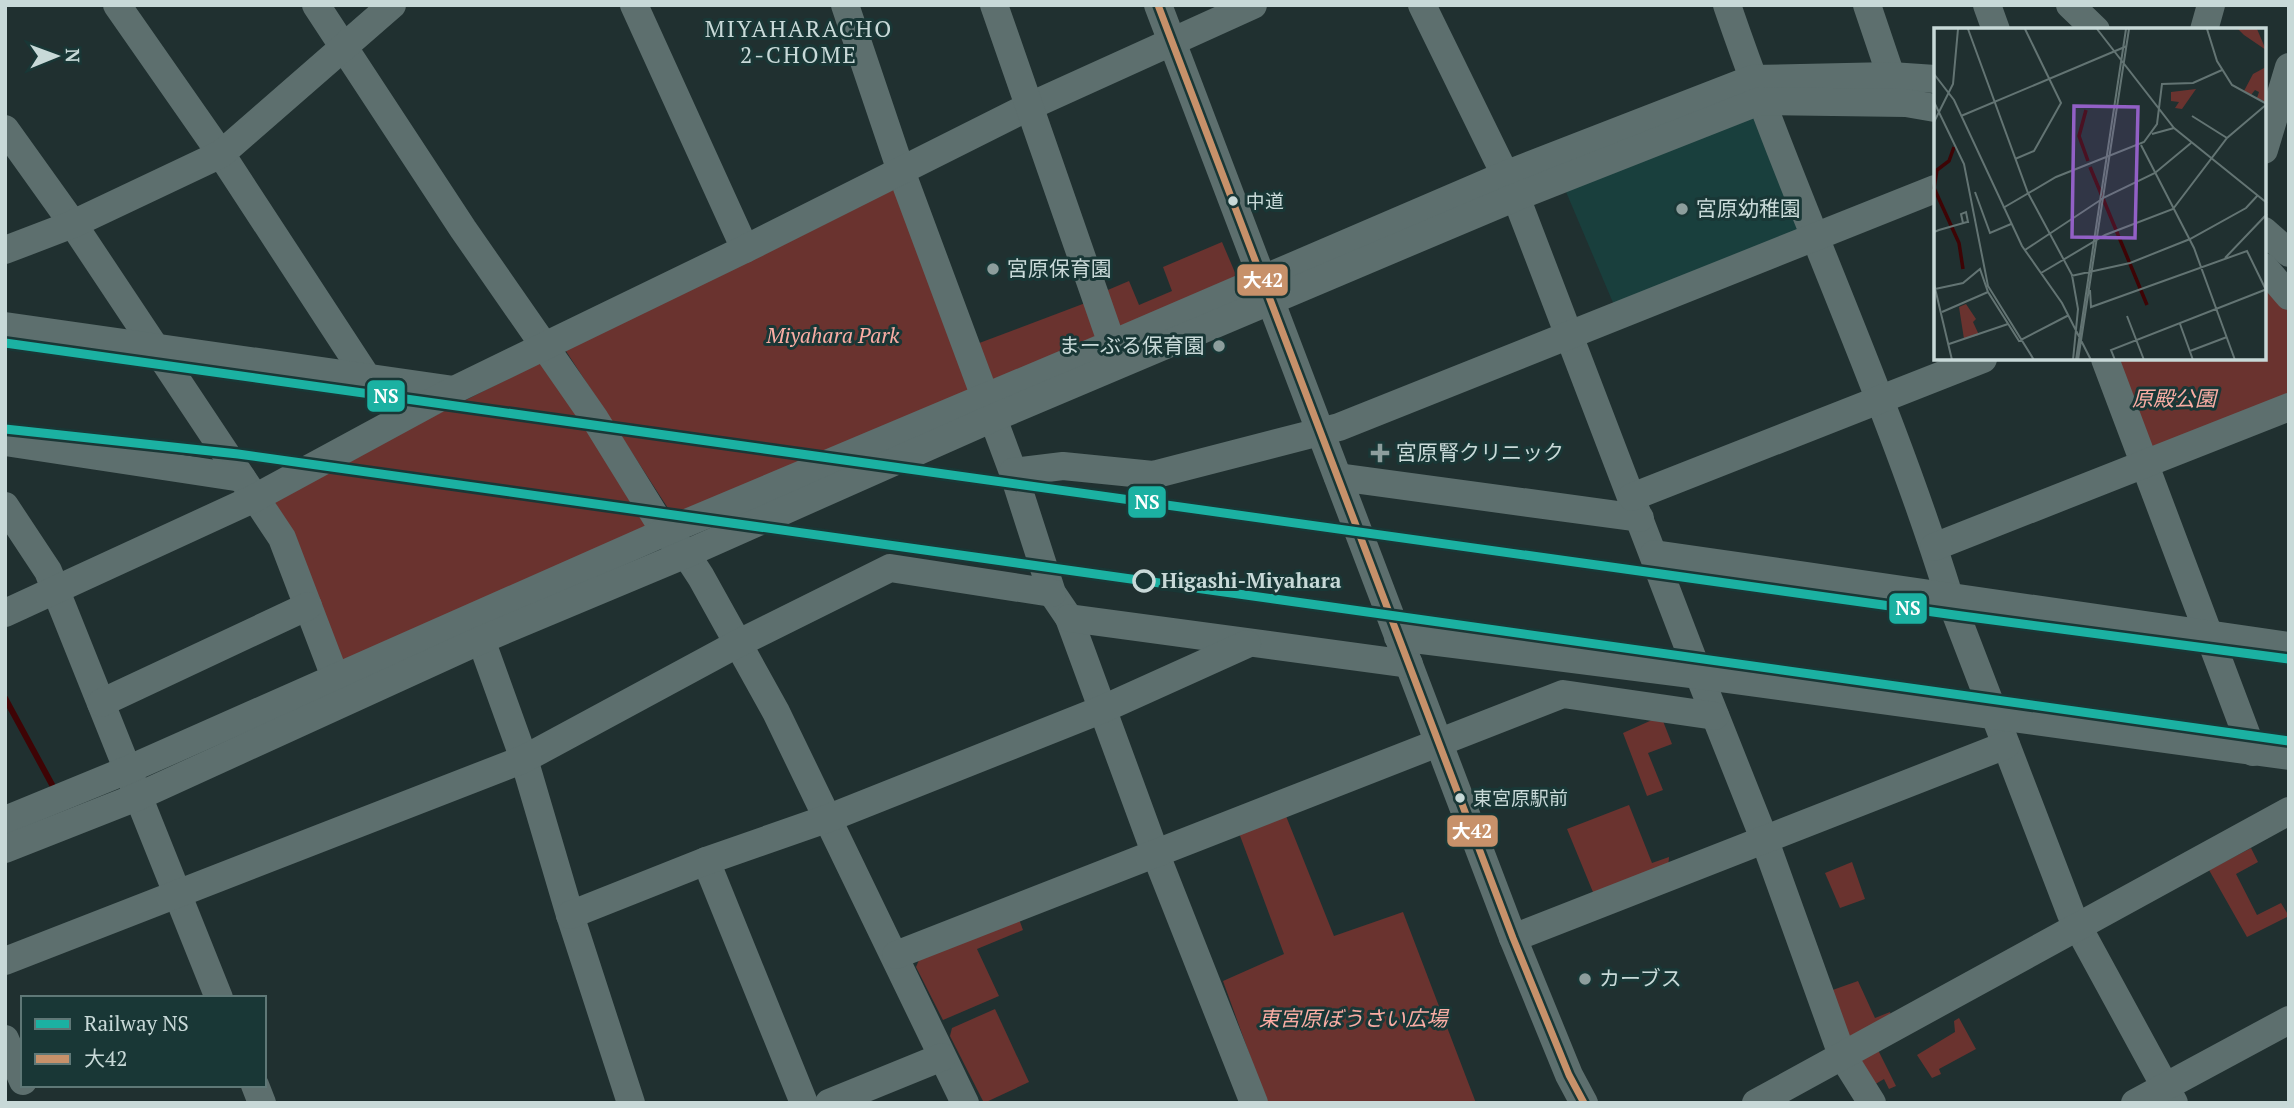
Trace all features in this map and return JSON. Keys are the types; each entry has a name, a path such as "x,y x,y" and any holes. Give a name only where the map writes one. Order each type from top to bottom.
{"street":[{"path":"117,5 221,155 368,379"},
{"path":"316,5 463,229 701,577 776,712 965,1103"},
{"path":"5,250 73,224 221,155 392,5"},
{"path":"634,5 745,249"},
{"path":"845,5 901,171 1013,472 1052,593 1069,618 1156,855 1254,1103"},
{"path":"994,5 1112,344"},
{"path":"1158,5 1513,938 1569,1075 1584,1103"},
{"path":"5,613 248,488 745,249 1028,107 1253,5"},
{"path":"1422,5 1510,186 1765,841 1842,1055 1872,1103"},
{"path":"1727,5 1756,90 1881,401 1949,596 2076,926 2169,1095"},
{"path":"1867,5 1891,76"},
{"path":"1987,5 1995,28"},
{"path":"2070,5 2094,28"},
{"path":"2205,28 2211,5"},
{"path":"2275,137 2289,67"},
{"path":"5,820 132,782 477,629 1266,289 1510,186 1756,90 1891,76 1934,79"},
{"path":"1756,90 1934,108"},
{"path":"5,129 73,224 282,538 335,677"},
{"path":"1013,472 1063,466 1153,475 1339,427 1934,189"},
{"path":"2266,233 2289,253"},
{"path":"2266,269 2289,296"},
{"path":"989,408 1112,344 1266,289"},
{"path":"5,326 454,390"},
{"path":"1338,477 1636,508 1981,360"},
{"path":"2105,360 2253,752"},
{"path":"1934,547 2289,407"},
{"path":"5,442 248,488"},
{"path":"5,506 48,571 218,996"},
{"path":"1654,554 2289,646"},
{"path":"5,961 524,759 737,644 890,568 1052,593"},
{"path":"101,703 308,606"},
{"path":"1069,618 1409,664"},
{"path":"5,849 335,677 477,629"},
{"path":"477,629 524,759 570,915 631,1103"},
{"path":"1398,637 1699,675 2289,756"},
{"path":"570,915 706,861 829,818 1103,709 1247,644"},
{"path":"895,955 1563,694 1715,716"},
{"path":"1513,938 2006,745"},
{"path":"1756,1103 2289,811"},
{"path":"706,861 803,1103"},
{"path":"2136,1103 2169,1095 2289,1020"},
{"path":"5,1039 21,1076"},
{"path":"829,1103 942,1057"}],"shaded area":[{"name":"宮原幼稚園","path":"1753,112 1800,231 1614,305 1564,187"}],"green space":[{"name":"Miyahara Park","path":"895,188 971,392 675,519 564,348"},
{"path":"1222,242 1239,282 1120,333 1096,295 1129,281 1139,305 1172,291 1163,267"},
{"name":"原殿公園","path":"2266,276 2289,302 2289,397 2151,453 2115,360 2266,360"},
{"path":"1088,302 1100,334 995,387 974,345"},
{"path":"545,360 653,527 343,664 273,497"},
{"path":"1661,716 1672,744 1648,753 1663,790 1647,796 1623,733"},
{"path":"1629,805 1652,863 1669,857 1668,869 1595,897 1567,829"},
{"name":"東宮原ぼうさい広場","path":"1286,816 1334,936 1403,912 1476,1103 1267,1103 1223,981 1284,954 1239,833"},
{"path":"2251,848 2258,862 2236,874 2257,915 2281,903 2289,916 2247,937 2209,870"},
{"path":"1852,862 1865,899 1840,908 1825,873"},
{"path":"1019,919 1023,930 977,949 999,996 943,1020 916,967 919,960"},
{"path":"1858,981 1875,1018 1890,1012 1891,1016 1852,1037 1845,1036 1827,992"},
{"path":"995,1009 1029,1082 984,1103 950,1036 952,1028"},
{"path":"1959,1018 1976,1049 1939,1069 1941,1074 1932,1078 1917,1055 1955,1032 1954,1021"},
{"path":"1878,1050 1896,1086 1889,1089 1884,1079 1872,1086 1860,1066 1862,1059"}],"waterway":[{"path":"5,698 56,792"}],"rail line":[{"name":"NS","path":"5,343 1962,616 2289,659"},
{"name":"NS","path":"5,429 238,454 2289,741"}],"transit line":[{"name":"大42","path":"1158,5 1513,938 1569,1075 1584,1103"}],"place":[{"name":"中道","path":"1233,201"},
{"name":"宮原幼稚園","path":"1682,209"},
{"name":"宮原保育園","path":"993,269"},
{"name":"まーぶる保育園","path":"1219,346"},
{"name":"宮原腎クリニック","path":"1380,453"},
{"name":"Higashi-Miyahara","path":"1144,581"},
{"name":"東宮原駅前","path":"1460,798"},
{"name":"カーブス","path":"1585,979"}],"district":[{"name":"MIYAHARACHO 2-CHOME","path":"799,42"}]}
